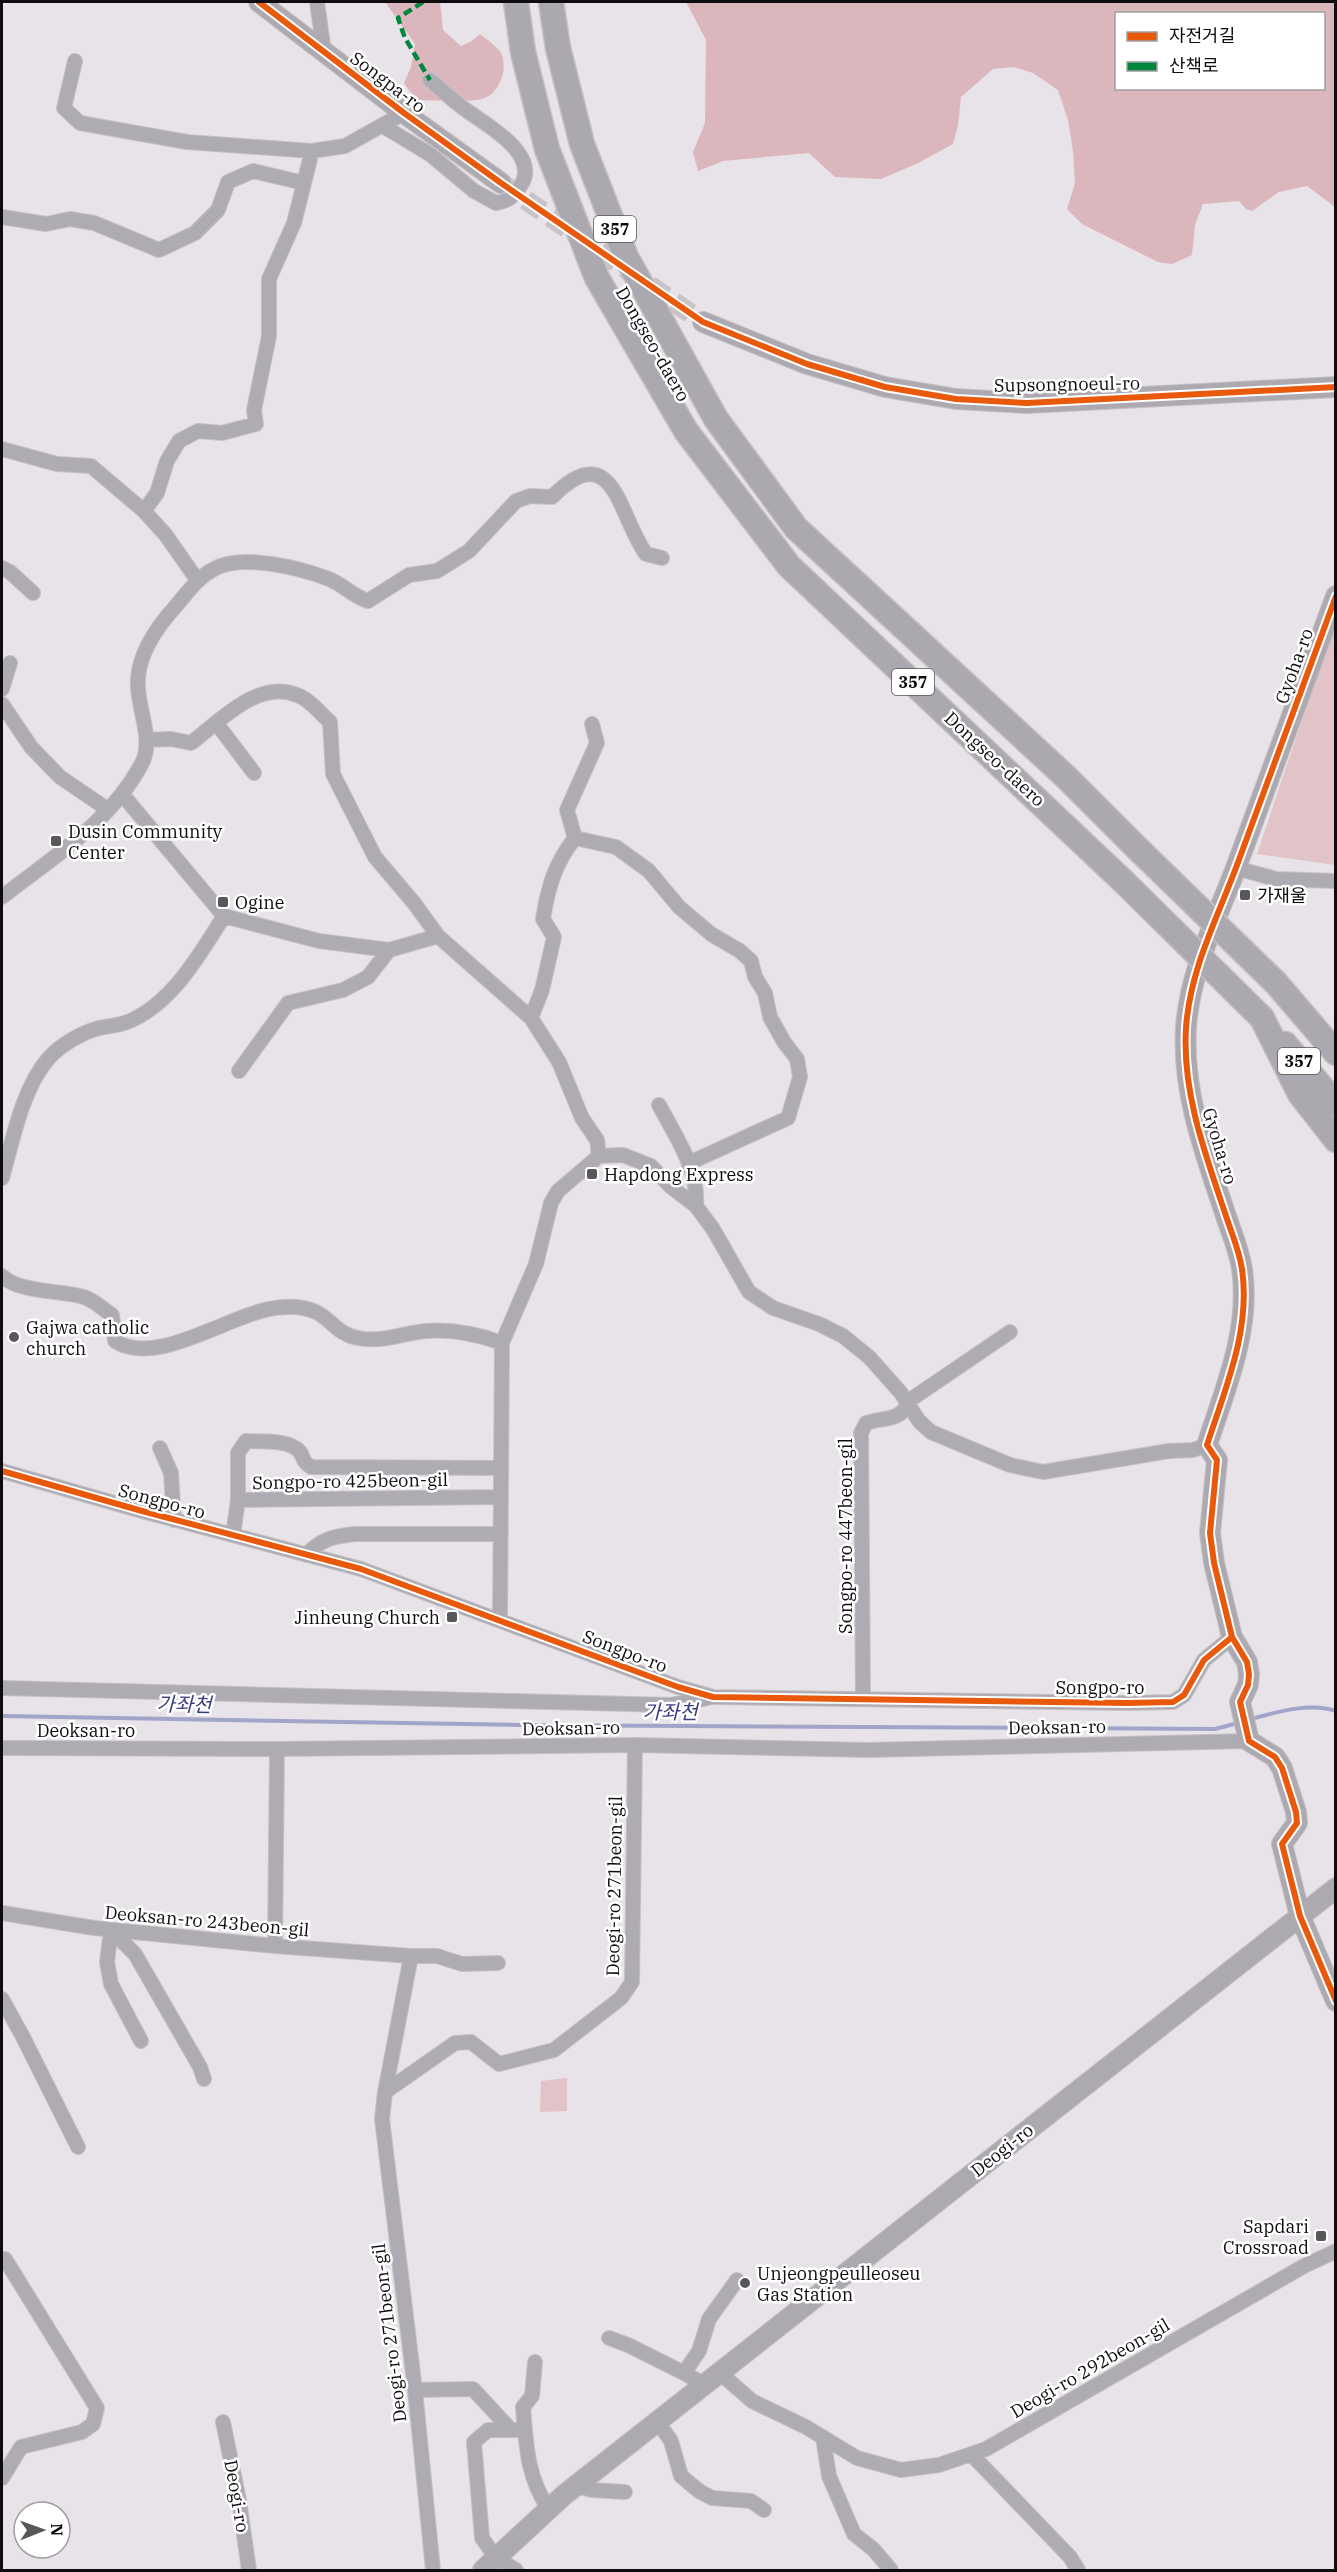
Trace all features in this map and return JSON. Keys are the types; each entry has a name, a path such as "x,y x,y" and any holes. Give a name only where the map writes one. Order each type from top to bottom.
{"highway":[{"name":"Dongseo-daero","path":"516,2 523,52 548,149 597,278 686,431 789,566 1123,881 1262,1018 1335,1104"},
{"name":"Dongseo-daero","path":"551,2 558,48 582,144 626,257 690,374 734,444 796,528 1066,777 1276,982 1335,1053"},
{"path":"1262,1018 1300,1094 1335,1140"}],"street":[{"name":"Songpa-ro","path":"259,2 404,113 501,183"},
{"path":"317,2 324,52"},
{"path":"75,62 64,108 80,123 187,142 312,151 345,146 404,113"},
{"path":"383,126 431,154 474,191 496,203 507,201 516,192 524,177 524,166 517,151 504,136 466,110 430,80"},
{"path":"144,511 157,493 167,460 179,441 198,431 222,433 256,424 254,410 268,336 268,279 294,222 312,151"},
{"path":"2,217 46,224 70,219 94,223 159,250 195,233 218,210 228,182 253,171 304,183"},
{"name":"Supsongnoeul-ro","path":"704,322 807,364 885,387 956,399 1027,403 1335,387"},
{"path":"2,449 57,464 91,466 144,511 165,534 198,581"},
{"path":"2,897 84,833 122,794 143,760 146,740 137,683 139,662 161,622 198,581 215,568 238,562 285,565 332,580 355,597 369,601 409,575 437,571 469,551 516,501 530,496 552,497 568,481 584,473 598,474 612,488 627,514 637,542 646,555 662,558"},
{"path":"2,568 10,572 33,593"},
{"name":"Gyoha-ro","path":"1207,1445 1242,1330 1242,1270 1236,1243 1197,1127 1188,1092 1186,1029 1196,967 1236,868 1335,596"},
{"path":"2,689 10,663"},
{"path":"146,740 171,739 191,743 251,698 278,690 299,695 330,722 333,774 375,857 414,903 438,936 531,1018 559,1062 582,1118 597,1140 599,1156"},
{"path":"2,704 31,747 60,777 107,809"},
{"path":"217,724 254,773"},
{"path":"575,838 567,810 597,743 591,724"},
{"path":"122,794 224,916 319,941 389,950 438,936"},
{"path":"531,1018 542,990 554,937 543,919 549,884 561,855 575,838"},
{"path":"575,838 616,847 649,871 679,907 711,934 740,951 750,960 755,977 765,993 771,1017 784,1042 797,1059 800,1077 788,1118 689,1163"},
{"path":"1236,868 1276,879 1335,881"},
{"path":"2,1178 31,1083 48,1058 67,1042 96,1029 128,1022 152,1009 184,975 224,916"},
{"path":"238,1071 288,1003 343,990 369,977 389,950"},
{"path":"659,1105 689,1163 697,1196 696,1206"},
{"path":"500,1620 502,1343 536,1264 551,1203 558,1191 599,1156 622,1155 651,1166 671,1187 696,1206 713,1229 749,1292 774,1308 819,1324 843,1336 869,1357 919,1421 931,1432 1010,1465 1043,1472 1169,1451 1193,1450 1207,1445 1217,1460 1211,1503 1211,1543 1232,1637 1247,1662 1249,1674 1248,1685 1240,1702 1245,1726 1275,1757 1282,1768 1296,1812 1297,1823 1282,1844 1300,1916 1335,2001"},
{"path":"2,1276 34,1289 87,1298 112,1316 114,1341 126,1348 168,1346 249,1314 295,1306 317,1313 336,1330 357,1338 384,1339 426,1331 472,1333 502,1343"},
{"name":"Songpo-ro 447beon-gil","path":"863,1700 861,1433 866,1423 893,1418 905,1412 909,1400 1010,1332"},
{"name":"Songpo-ro 425beon-gil","path":"501,1468 311,1467 303,1461 299,1451 288,1444 246,1441 238,1453 238,1500 501,1497"},
{"path":"160,1448 171,1473 174,1520"},
{"name":"Songpo-ro","path":"2,1471 174,1520 361,1569 678,1688 713,1697 1127,1703 1173,1701 1184,1695 1204,1660 1232,1637"},
{"path":"233,1535 238,1500"},
{"path":"306,1555 317,1543 331,1537 355,1534 501,1534"},
{"name":"Deoksan-ro","path":"2,1688 670,1705 713,1697"},
{"name":"Deoksan-ro","path":"2,1748 278,1749 635,1745 868,1750 1245,1726"},
{"name":"Deogi-ro 271beon-gil","path":"385,2092 455,2043 471,2043 499,2064 555,2050 621,1998 632,1982 635,1745"},
{"path":"275,1946 278,1749"},
{"name":"Deogi-ro","path":"490,2564 576,2486 1335,1888"},
{"name":"Deoksan-ro 243beon-gil","path":"2,1913 111,1930 275,1946 436,1956 462,1964 498,1963"},
{"path":"111,1930 107,1962 111,1984 141,2041"},
{"path":"111,1930 135,1954 200,2067 204,2079"},
{"name":"Deogi-ro 271beon-gil","path":"411,1956 382,2119 415,2390 433,2571"},
{"path":"2,1999 78,2147"},
{"name":"Deogi-ro 292beon-gil","path":"713,2379 856,2458 901,2470 939,2464 986,2449 1226,2310 1335,2251"},
{"path":"2,2478 21,2446 82,2432 93,2424 97,2408 5,2259"},
{"path":"684,2373 699,2351 709,2319 737,2280"},
{"path":"609,2338 684,2373 713,2379"},
{"path":"535,2362 532,2396 523,2407 518,2430 537,2493 549,2509"},
{"path":"415,2390 473,2389 518,2430"},
{"name":"Deogi-ro","path":"223,2422 239,2500 249,2571"},
{"path":"658,2422 671,2441 681,2476 699,2491 712,2498 752,2500 764,2510"},
{"path":"516,2571 490,2564 482,2538 474,2442 488,2430 518,2430"},
{"path":"823,2438 829,2476 854,2534 873,2549 891,2571"},
{"path":"971,2454 1071,2557 1078,2571"},
{"path":"576,2486 592,2490 625,2492"}],"shaded area":[{"path":"385,2 440,2 443,30 461,46 480,34 501,53 504,68 496,89 491,94 477,100 416,100 404,83 411,67 415,44"},
{"path":"686,2 1335,2 1335,207 1307,186 1279,192 1252,211 1246,209 1239,201 1203,204 1195,225 1192,255 1172,264 1158,262 1082,224 1067,209 1075,183 1073,151 1068,120 1058,90 1033,73 1014,67 993,69 961,97 953,144 881,179 835,177 809,153 723,161 698,171 693,152 705,123 706,40"},
{"path":"1335,622 1335,865 1257,854"},
{"path":"567,2078 567,2111 540,2112 541,2081"}],"waterway":[{"name":"가좌천","path":"1251,1719 1282,1711 1315,1707 1336,1711"},
{"name":"가좌천","path":"2,1716 519,1725 1215,1729 1238,1723"}],"tunnel":[{"path":"501,183 703,322"}],"marked path":[{"path":"423,2 398,18 405,38 430,80"}],"cycle path":[{"path":"259,2 404,113 501,183 703,322 807,364 885,387 956,399 1027,403 1336,387"},
{"path":"1336,596 1199,965 1193,985 1186,1028 1188,1075 1196,1122 1239,1254 1244,1292 1240,1337 1235,1359 1207,1445 1217,1460 1210,1533 1214,1563 1232,1637 1247,1662 1248,1685 1240,1702 1249,1741 1275,1757 1282,1768 1296,1812 1297,1823 1282,1844 1300,1916 1336,2001"},
{"path":"2,1471 361,1569 678,1687 713,1697 1173,1702 1184,1695 1204,1660 1232,1637"}],"place":[{"name":"Dusin Community Center","path":"56,841"},
{"name":"가재울","path":"1245,895"},
{"name":"Ogine","path":"223,902"},
{"name":"Hapdong Express","path":"592,1174"},
{"name":"Gajwa catholic church","path":"14,1337"},
{"name":"Jinheung Church","path":"452,1617"},
{"name":"Sapdari Crossroad","path":"1321,2236"},
{"name":"Unjeongpeulleoseu Gas Station","path":"745,2283"}]}
